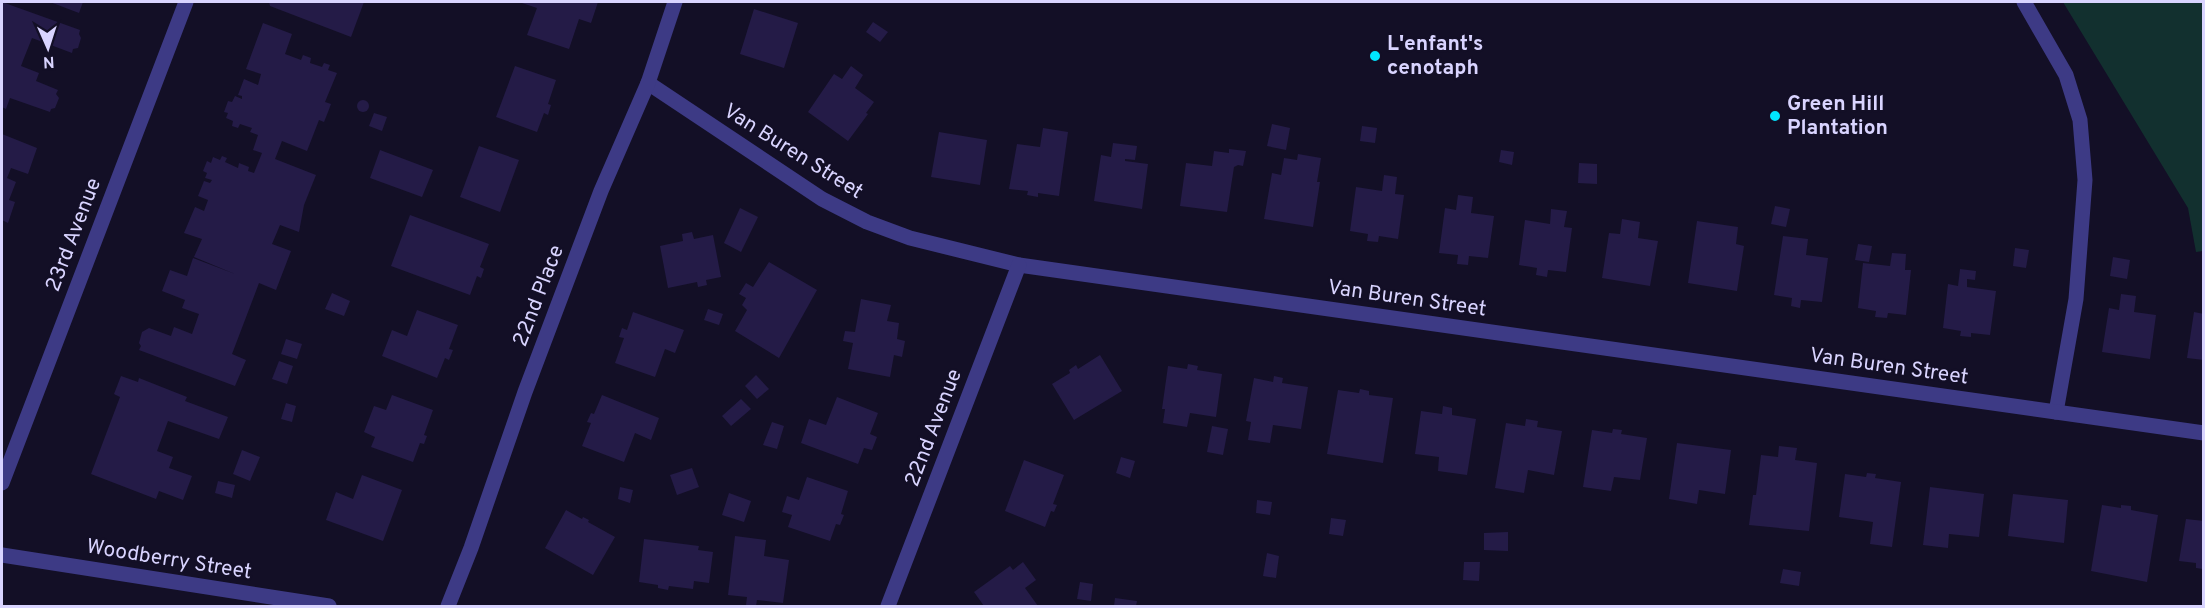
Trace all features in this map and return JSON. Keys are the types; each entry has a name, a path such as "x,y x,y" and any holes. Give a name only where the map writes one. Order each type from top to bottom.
{"street":[{"name":"23rd Avenue","path":"2,483 186,2"},
{"name":"22nd Place","path":"448,606 471,548 525,392 597,202 648,83 675,2"},
{"path":"2024,2 2066,75 2080,120 2085,180 2076,299 2056,412"},
{"name":"Van Buren Street","path":"648,83 822,199 867,222 910,238 1019,265 2204,433"},
{"name":"22nd Avenue","path":"888,606 1019,265"},
{"name":"Woodberry Street","path":"2,555 329,606"}],"green space":[{"path":"2063,2 2203,2 2203,251 2196,252 2188,208"}],"building":[{"path":"2,2 80,30 81,38 78,48 73,49 72,53 32,38 21,66 39,73 36,81 58,90 56,94 59,98 55,108 50,112 10,98 6,109 2,107"},
{"path":"50,2 83,2 79,13"},
{"path":"269,2 364,2 351,37 270,6"},
{"path":"519,2 598,2 591,23 579,19 569,49 527,35 537,8"},
{"path":"754,9 798,23 784,68 740,54"},
{"path":"873,22 888,32 880,42 866,32"},
{"path":"263,23 292,34 285,54 301,60 303,55 311,58 310,63 322,67 324,63 330,65 328,70 337,73 325,102 331,104 328,112 324,122 319,120 307,151 282,141 275,159 316,175 304,205 299,232 280,225 272,244 291,251 276,290 259,283 232,354 246,360 235,386 139,350 141,346 139,343 142,332 149,328 171,336 174,327 192,334 199,314 182,308 185,300 162,291 170,270 187,276 193,258 235,274 194,257 202,239 184,233 195,207 204,211 208,200 198,196 204,181 210,183 212,180 205,178 207,173 203,171 207,161 211,163 213,157 220,160 222,156 227,158 225,162 238,168 239,163 249,167 248,171 254,173 262,153 253,150 258,135 250,132 252,128 240,124 238,128 232,126 233,121 226,118 228,113 224,112 228,101 232,102 235,96 242,99 242,96 238,95 244,79 258,85 261,74 246,69"},
{"path":"515,66 556,80 548,104 551,105 548,115 544,113 537,132 496,117"},
{"path":"851,66 863,75 855,88 874,102 848,141 808,112 834,74 842,79"},
{"path":"365,100 369,106 365,112 361,112 357,104"},
{"path":"374,113 387,117 382,131 369,126"},
{"path":"1272,124 1290,128 1286,150 1267,146"},
{"path":"1362,126 1377,128 1375,143 1360,141"},
{"path":"1043,128 1068,132 1059,196 1038,193 1038,197 1027,195 1028,191 1009,189 1017,144 1040,147"},
{"path":"939,132 987,140 980,185 931,177"},
{"path":"2,134 37,148 28,174 11,168 7,178 16,182 9,200 15,202 8,223 2,220"},
{"path":"1113,143 1137,146 1135,160 1125,159 1125,161 1148,164 1142,209 1094,201 1101,155 1111,157"},
{"path":"479,146 519,160 500,212 460,197"},
{"path":"1229,149 1246,151 1243,166 1234,167 1227,212 1180,206 1186,163 1212,166 1214,151 1229,153"},
{"path":"380,150 433,170 422,197 370,178"},
{"path":"1501,150 1514,152 1512,165 1499,162"},
{"path":"1298,154 1321,158 1313,227 1264,219 1272,173 1281,175 1284,158 1297,160"},
{"path":"1579,163 1597,164 1597,184 1578,183"},
{"path":"1384,175 1397,177 1395,194 1404,195 1398,239 1379,236 1378,242 1367,241 1368,234 1350,231 1356,187 1382,191"},
{"path":"1458,195 1473,197 1471,213 1494,216 1488,258 1469,256 1468,265 1457,264 1458,255 1439,253 1445,208 1456,210"},
{"path":"1775,206 1790,209 1786,227 1771,224"},
{"path":"740,208 758,217 741,252 724,243"},
{"path":"1551,209 1567,211 1564,227 1572,228 1566,272 1548,270 1547,277 1536,275 1537,268 1519,265 1525,220 1550,224"},
{"path":"410,215 489,244 480,267 484,269 481,278 477,276 470,295 391,266"},
{"path":"1622,219 1640,222 1638,238 1658,241 1650,286 1602,278 1609,233 1620,234"},
{"path":"1697,221 1738,227 1736,244 1744,246 1737,291 1688,283"},
{"path":"692,232 694,239 713,235 721,277 706,280 707,285 698,287 697,282 668,288 660,246 683,241 682,234"},
{"path":"1783,236 1808,239 1806,255 1828,258 1822,302 1801,300 1800,308 1791,306 1792,298 1774,295"},
{"path":"1858,244 1872,246 1869,262 1855,260"},
{"path":"2015,248 2029,250 2026,268 2013,266"},
{"path":"1892,253 1906,254 1905,270 1911,270 1906,315 1888,313 1887,318 1875,317 1876,311 1858,308 1863,263 1890,266"},
{"path":"2113,257 2130,260 2127,279 2110,276"},
{"path":"769,262 817,290 779,358 735,331 747,310 742,305 746,298 739,294 746,283 753,287"},
{"path":"1960,269 1976,271 1975,280 1967,279 1967,287 1996,291 1990,335 1971,333 1971,337 1960,336 1961,331 1943,328 1948,284 1958,286"},
{"path":"332,293 350,301 344,316 325,309"},
{"path":"2121,294 2136,296 2134,312 2156,315 2150,359 2102,352 2109,308 2119,310"},
{"path":"861,299 891,305 887,321 899,323 897,339 905,341 902,357 894,355 890,377 848,369 853,343 843,341 845,331 855,332"},
{"path":"708,309 723,314 719,325 704,320"},
{"path":"417,310 458,325 449,349 453,350 449,360 445,358 437,378 382,356 392,330 407,336"},
{"path":"633,312 684,330 675,353 665,349 655,377 615,363 624,338 619,337 622,328 627,330"},
{"path":"2194,312 2204,314 2204,360 2187,358"},
{"path":"286,339 302,344 297,359 281,354"},
{"path":"1100,355 1122,391 1074,420 1052,384 1070,373 1069,370 1076,365 1078,369"},
{"path":"279,361 293,366 287,384 272,379"},
{"path":"1188,364 1198,366 1197,370 1222,374 1216,417 1190,413 1187,427 1163,423 1165,409 1162,409 1168,366 1187,369"},
{"path":"756,375 769,389 757,399 745,386"},
{"path":"121,376 138,382 139,378 187,397 185,401 228,417 219,439 168,421 157,451 173,457 169,468 192,476 183,500 159,491 156,499 91,474 120,397 114,394"},
{"path":"1274,376 1283,378 1282,383 1308,387 1301,429 1273,425 1270,443 1248,440 1251,422 1246,421 1254,378 1273,382"},
{"path":"1360,389 1369,391 1369,395 1393,398 1383,463 1327,454 1338,390 1359,393"},
{"path":"392,395 433,410 424,435 427,436 424,444 420,443 413,462 371,447 375,437 364,432 374,406 386,410"},
{"path":"602,395 659,418 651,440 635,433 624,462 582,446 591,423 587,422 591,413 594,414"},
{"path":"837,397 878,413 870,434 877,437 872,450 864,448 858,464 801,443 809,419 826,425"},
{"path":"741,399 751,409 731,426 722,416"},
{"path":"286,403 296,406 292,422 281,419"},
{"path":"1443,406 1452,408 1452,415 1476,419 1467,475 1438,471 1439,457 1415,454 1421,411 1442,414"},
{"path":"1526,419 1538,421 1537,427 1562,431 1554,475 1528,470 1524,493 1495,488 1506,423 1525,426"},
{"path":"772,422 784,426 777,449 763,445"},
{"path":"1212,426 1228,429 1223,455 1207,452"},
{"path":"1613,429 1622,430 1621,434 1647,438 1640,480 1614,477 1611,491 1583,487 1592,430 1612,433"},
{"path":"1677,443 1731,450 1725,494 1699,490 1697,504 1669,499"},
{"path":"1779,446 1797,448 1795,460 1817,463 1809,531 1749,525 1753,495 1756,495 1761,455 1778,457"},
{"path":"242,450 260,457 250,481 233,474"},
{"path":"1121,457 1135,461 1130,478 1116,473"},
{"path":"1024,460 1064,475 1053,504 1057,505 1054,512 1051,511 1045,527 1005,511"},
{"path":"692,468 699,487 677,495 670,475"},
{"path":"1867,473 1876,474 1875,478 1901,482 1892,547 1870,544 1873,522 1839,517 1845,474 1866,477"},
{"path":"362,475 402,490 383,541 326,520 336,492 353,499"},
{"path":"807,477 848,491 841,514 844,515 840,525 836,524 830,541 788,527 792,515 782,512 787,496 799,500"},
{"path":"218,481 235,485 232,498 215,493"},
{"path":"620,487 633,490 630,503 618,499"},
{"path":"1930,487 1984,494 1979,537 1949,534 1948,548 1923,545"},
{"path":"729,493 751,501 744,522 722,515"},
{"path":"2013,494 2068,500 2064,543 2008,536"},
{"path":"1257,500 1272,502 1270,515 1256,513"},
{"path":"2102,505 2121,508 2121,505 2131,506 2131,510 2158,515 2147,582 2091,571"},
{"path":"566,510 582,519 583,517 589,520 588,522 615,537 593,575 545,548"},
{"path":"1331,518 1346,520 1343,536 1329,534"},
{"path":"2186,519 2204,521 2203,569 2196,568 2196,563 2179,561"},
{"path":"1508,532 1508,551 1484,550 1484,533"},
{"path":"735,536 766,540 764,556 789,560 783,603 757,600 756,606 746,605 747,597 728,595"},
{"path":"644,539 699,546 698,550 713,552 709,583 694,581 693,589 669,586 668,590 658,588 658,585 639,582"},
{"path":"1267,553 1279,556 1276,578 1263,576"},
{"path":"1023,562 1036,580 1025,588 1038,606 984,606 974,592 1010,566 1013,570"},
{"path":"1464,562 1480,562 1479,581 1463,580"},
{"path":"1783,569 1801,572 1799,586 1780,583"},
{"path":"1080,582 1093,584 1091,601 1077,599"},
{"path":"1115,598 1137,601 1136,606 1114,606"}],"place":[{"name":"L'enfant's cenotaph","path":"1375,56"},
{"name":"Green Hill Plantation","path":"1775,116"}]}
